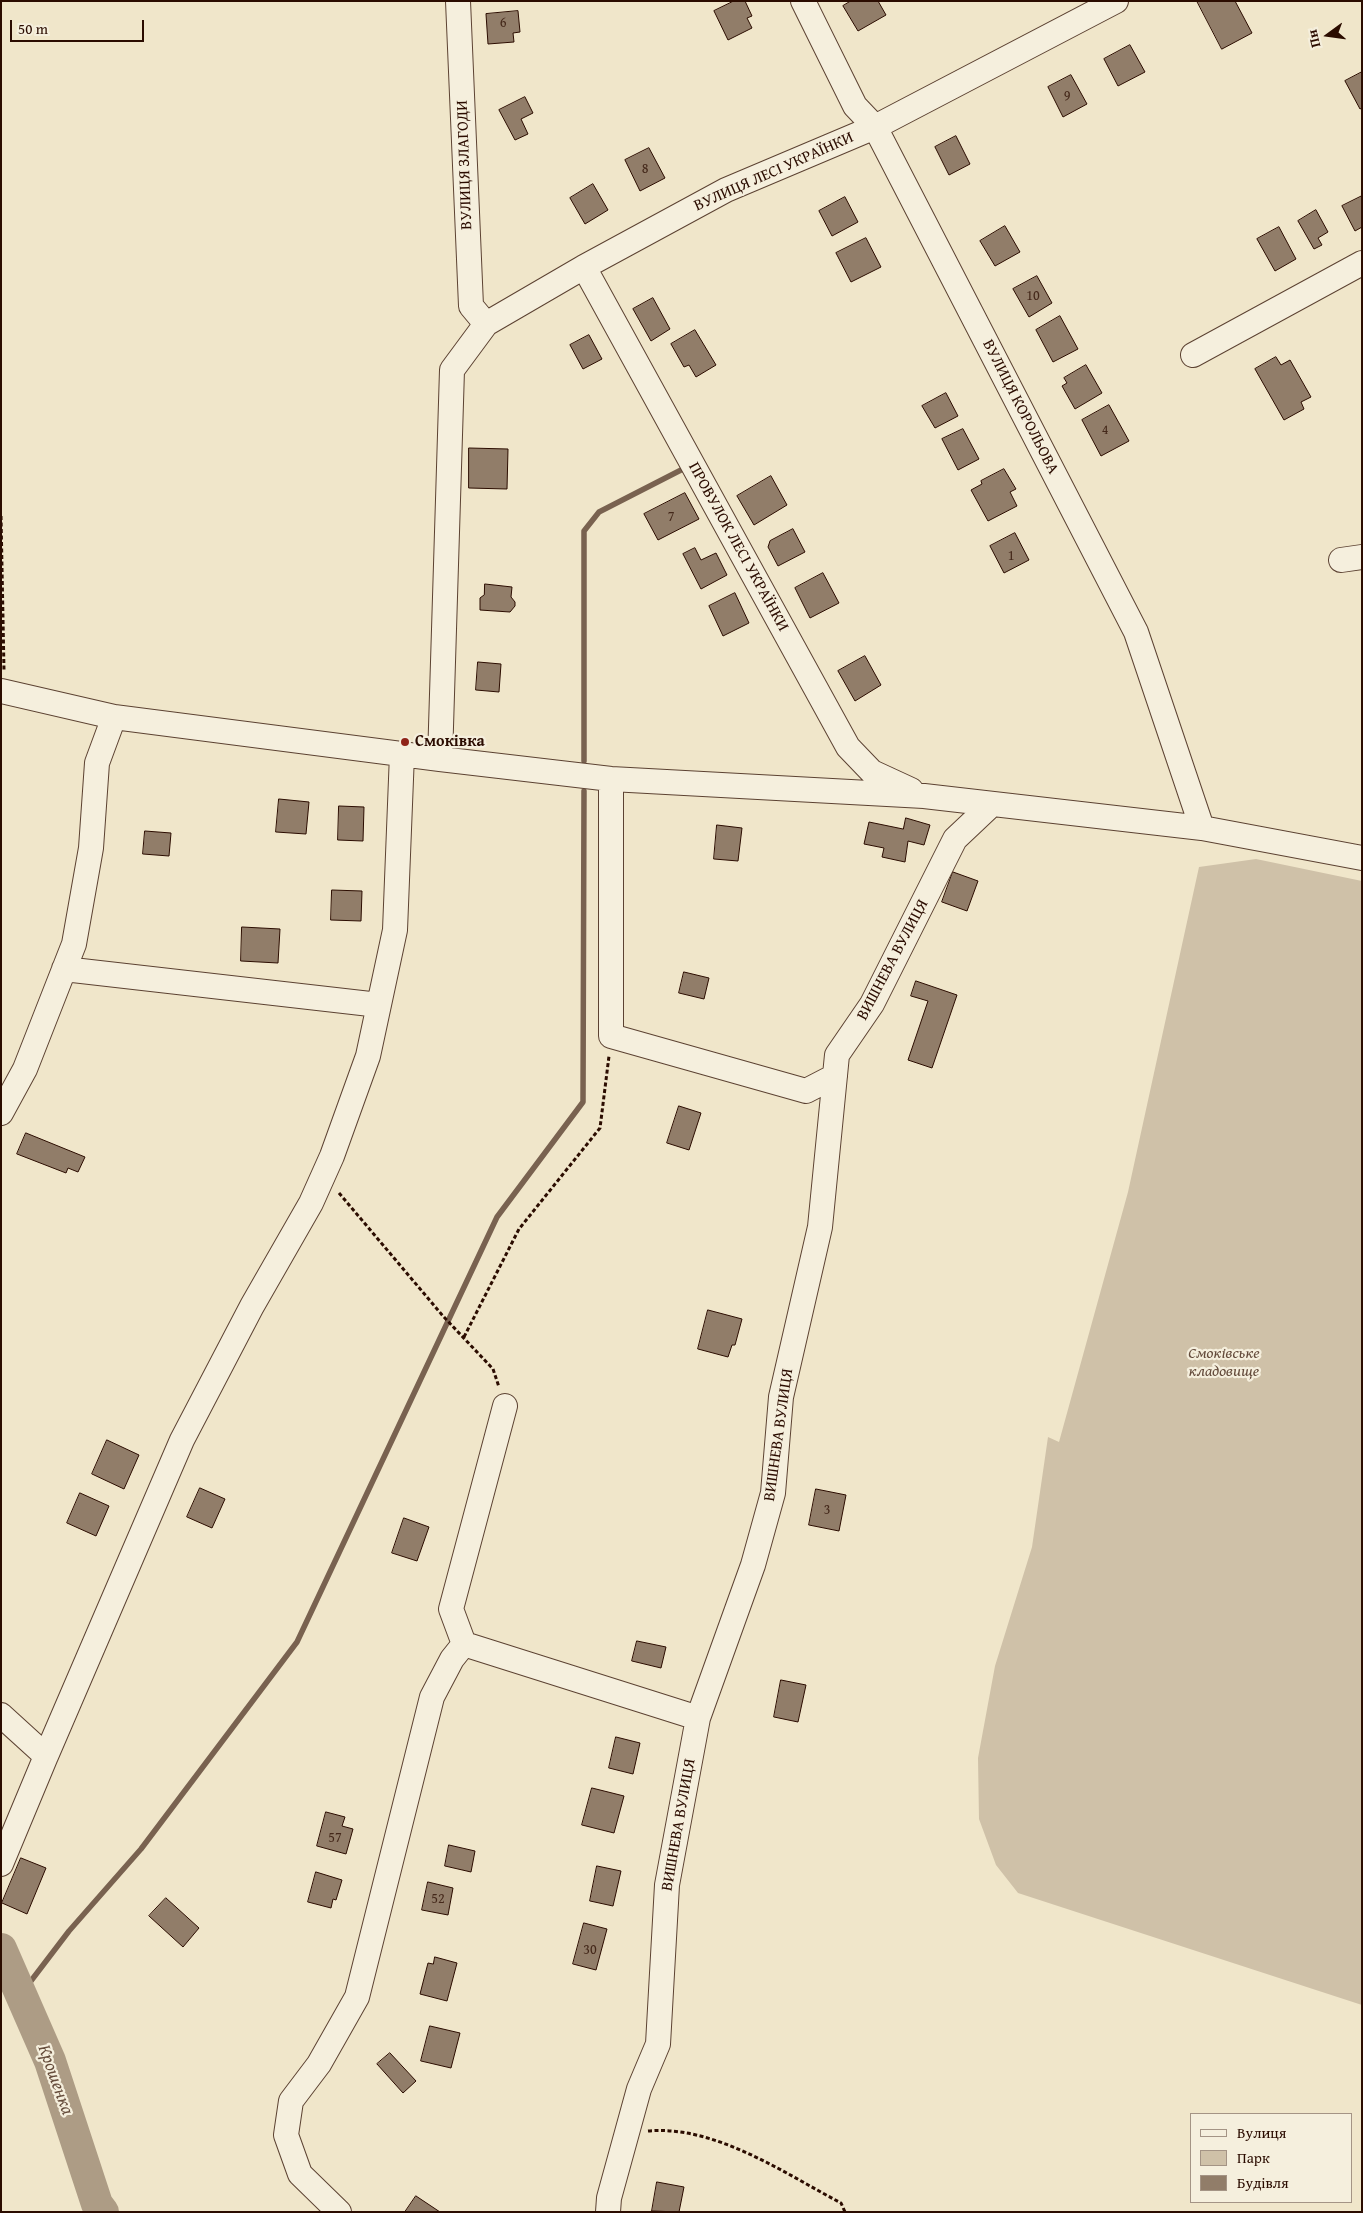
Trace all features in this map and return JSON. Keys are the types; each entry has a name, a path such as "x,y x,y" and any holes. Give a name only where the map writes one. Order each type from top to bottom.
{"street":[{"name":"ВУЛИЦЯ ЗЛАГОДИ","path":"458,1 471,306 486,324"},
{"name":"ВУЛИЦЯ КОРОЛЬОВА","path":"803,1 855,106 875,127 1136,632 1202,828"},
{"name":"ВУЛИЦЯ ЛЕСІ УКРАЇНКИ","path":"440,759 452,370 486,324 584,267 726,190 875,127 1116,1"},
{"path":"1193,354 1362,263"},
{"name":"ПРОВУЛОК ЛЕСІ УКРАЇНКИ","path":"584,267 848,747 872,772 924,796"},
{"path":"3,691 114,717 440,759 611,779 924,796 1202,828 1362,858"},
{"path":"1,1112 25,1069 74,944 90,848 97,763 114,717"},
{"path":"1,1864 182,1440 252,1306 312,1203 368,1056 395,930 402,754"},
{"path":"611,779 611,1036 806,1090 835,1076"},
{"name":"ВИШНЕВА ВУЛИЦЯ","path":"608,2212 609,2198 639,2089 658,2044 668,1885 698,1718 753,1565 773,1493 781,1397 820,1227 837,1055 872,1004 955,839 991,805"},
{"path":"64,970 379,1005"},
{"path":"464,1644 451,1609 505,1406"},
{"path":"464,1644 698,1718"},
{"path":"339,2212 300,2174 286,2135 291,2101 319,2064 357,1997 432,1697 452,1659 464,1644"},
{"path":"1,1715 46,1756"}],"path":[{"path":"1,516 3,691"},
{"path":"464,1337 519,1229 600,1128 611,1036"},
{"path":"324,1175 443,1316 493,1369 505,1406"},
{"path":"627,2132 670,2129 743,2149 841,2203 845,2212"}],"green space":[{"name":"Смоківське кладовище","path":"1256,859 1362,881 1362,2005 1018,1893 996,1865 979,1819 978,1758 995,1666 1032,1547 1048,1437 1059,1442 1128,1192 1199,867"}],"building":[{"path":"734,1 745,1 752,16 747,18 752,28 728,40 714,11"},
{"path":"851,1 878,1 886,15 858,31 843,6"},
{"path":"1197,1 1235,1 1252,33 1222,49"},
{"path":"518,11 520,32 513,33 514,42 488,44 486,14"},
{"path":"1130,45 1145,72 1118,86 1104,59"},
{"path":"1362,72 1362,108 1360,109 1345,81"},
{"path":"1071,75 1087,104 1063,117 1048,87"},
{"path":"525,97 533,113 521,119 528,134 515,140 499,110"},
{"path":"956,136 970,164 949,175 935,147"},
{"path":"649,148 665,178 640,191 625,160"},
{"path":"593,184 608,210 585,224 570,198"},
{"path":"1362,196 1362,227 1355,231 1342,206"},
{"path":"845,197 858,222 832,236 819,211"},
{"path":"1316,210 1328,232 1318,238 1322,245 1314,249 1298,221"},
{"path":"1005,226 1020,252 995,266 980,241"},
{"path":"1279,227 1296,259 1275,271 1257,239"},
{"path":"866,238 881,267 851,282 836,253"},
{"path":"1037,276 1052,303 1029,317 1013,289"},
{"path":"653,298 670,329 651,341 633,309"},
{"path":"1060,316 1078,349 1053,362 1036,330"},
{"path":"695,330 716,365 696,377 689,365 684,367 671,344"},
{"path":"589,335 602,359 583,369 570,345"},
{"path":"1276,357 1281,365 1290,360 1311,397 1301,402 1304,409 1284,420 1255,369"},
{"path":"1086,365 1102,393 1075,409 1062,386 1067,383 1064,378"},
{"path":"946,393 958,416 935,428 922,406"},
{"path":"1109,405 1129,441 1101,456 1082,420"},
{"path":"963,429 979,459 958,470 942,439"},
{"path":"469,448 508,449 507,489 469,488"},
{"path":"1004,469 1016,489 1010,492 1017,506 988,521 971,490 982,484 981,481"},
{"path":"771,476 787,505 754,525 737,496"},
{"path":"685,493 699,519 658,540 644,514"},
{"path":"793,529 805,552 778,566 768,547 770,541"},
{"path":"1015,533 1029,560 1004,573 990,546"},
{"path":"695,548 701,560 716,553 727,575 701,589 683,554"},
{"path":"823,573 839,603 810,618 795,588"},
{"path":"485,584 512,587 511,597 515,602 515,606 510,612 480,610 480,598 484,595"},
{"path":"735,593 749,623 723,636 709,606"},
{"path":"865,656 881,685 855,701 838,671"},
{"path":"478,662 501,664 499,692 476,690"},
{"path":"279,799 309,802 306,834 276,832"},
{"path":"339,806 364,807 363,841 338,840"},
{"path":"906,818 930,825 924,845 908,841 905,862 882,857 884,848 864,844 869,822 903,829"},
{"path":"717,825 742,828 738,861 714,859"},
{"path":"145,831 171,833 169,856 143,854"},
{"path":"953,872 978,881 967,911 942,902"},
{"path":"332,890 362,891 361,921 331,920"},
{"path":"242,927 280,929 278,963 241,961"},
{"path":"684,972 709,978 704,999 679,993"},
{"path":"916,981 957,995 932,1068 908,1060 928,1001 911,996"},
{"path":"679,1106 701,1113 689,1150 667,1143"},
{"path":"26,1133 85,1157 78,1172 68,1168 66,1173 17,1154"},
{"path":"708,1310 742,1319 735,1345 732,1345 728,1357 698,1349"},
{"path":"107,1440 139,1455 124,1489 92,1474"},
{"path":"200,1488 225,1499 212,1528 187,1517"},
{"path":"816,1489 846,1495 839,1531 809,1525"},
{"path":"80,1493 109,1506 96,1536 67,1523"},
{"path":"404,1518 429,1527 417,1561 392,1553"},
{"path":"637,1641 666,1647 661,1668 632,1661"},
{"path":"781,1680 806,1685 798,1722 774,1717"},
{"path":"616,1737 640,1743 633,1774 609,1768"},
{"path":"592,1788 624,1796 614,1833 582,1825"},
{"path":"326,1812 345,1817 342,1826 353,1829 346,1854 317,1846"},
{"path":"449,1845 475,1851 471,1872 445,1866"},
{"path":"21,1858 46,1868 27,1914 2,1903"},
{"path":"597,1866 621,1871 613,1906 590,1901"},
{"path":"316,1872 342,1880 336,1900 333,1899 331,1908 308,1902"},
{"path":"428,1882 453,1888 448,1915 422,1910"},
{"path":"166,1898 199,1928 183,1947 149,1916"},
{"path":"584,1923 607,1929 596,1970 573,1964"},
{"path":"435,1957 457,1963 447,2001 420,1994 428,1963 433,1964"},
{"path":"430,2026 460,2033 451,2068 421,2061"},
{"path":"390,2053 416,2081 403,2093 377,2064"},
{"path":"657,2182 684,2187 679,2212 652,2211"},
{"path":"416,2196 440,2212 405,2212"}],"waterway":[{"path":"584,761 584,531 599,512 681,470"},
{"path":"21,1994 69,1931 141,1849 297,1642 497,1217 583,1102 584,791"},
{"name":"Крошенка","path":"1,1949 50,2061 97,2204 103,2212"}],"place":[{"name":"Смоківка","path":"405,742"}]}
